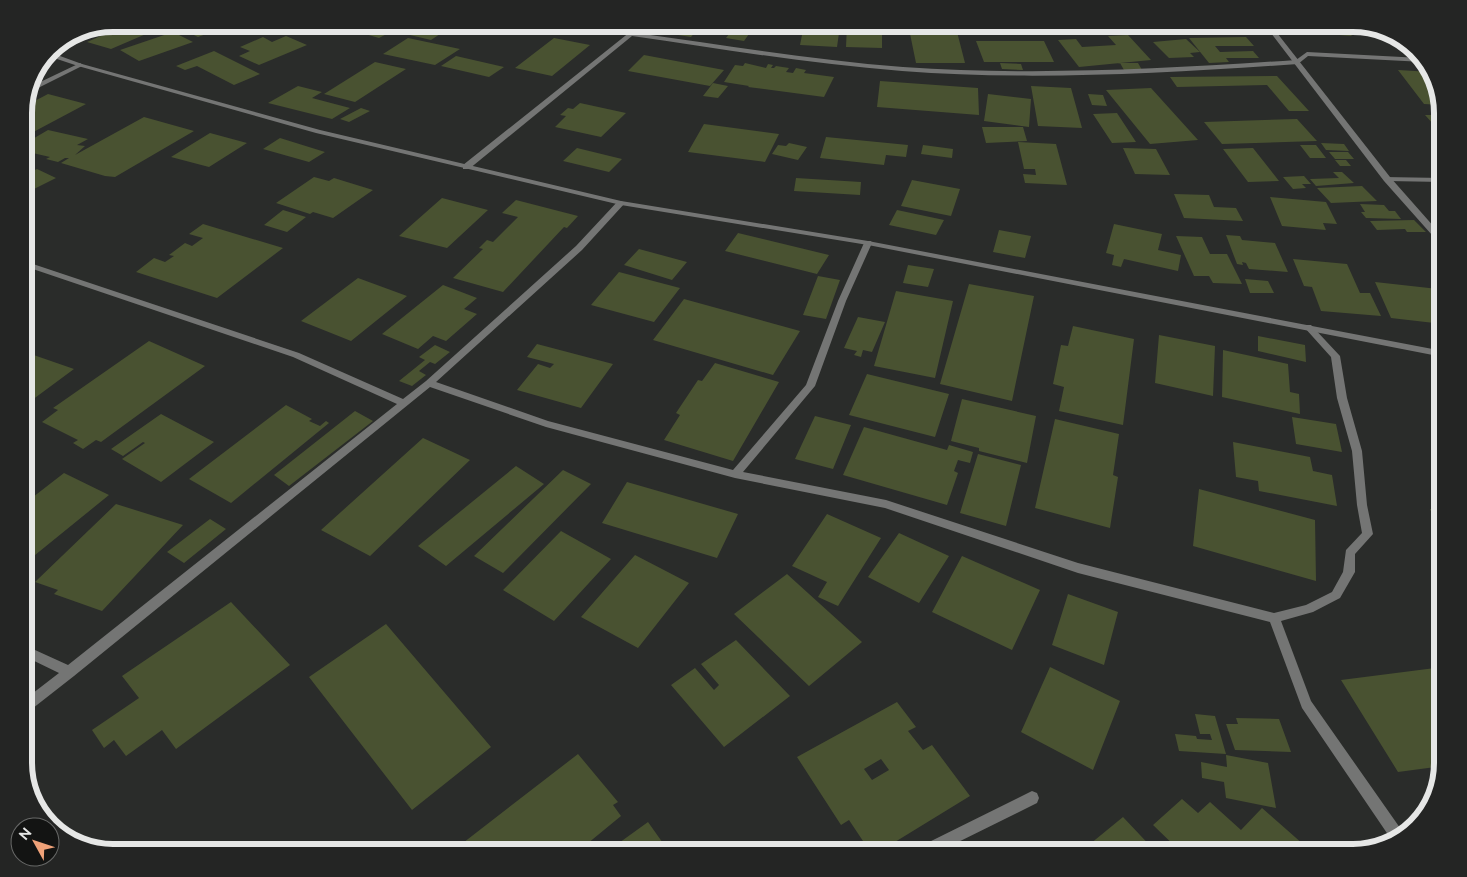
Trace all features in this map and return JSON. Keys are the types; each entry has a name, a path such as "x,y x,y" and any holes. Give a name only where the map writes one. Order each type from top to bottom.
{"street":[{"path":"466,167 633,32"},
{"path":"1274,32 1387,179 1434,232"},
{"path":"631,34 795,57 942,72 1090,72 1188,69 1298,62 1307,54 1414,60"},
{"path":"56,57 318,132 621,203 868,243 1434,352"},
{"path":"37,87 80,65"},
{"path":"1387,179 1434,180"},
{"path":"33,701 429,383 579,248 621,203"},
{"path":"735,474 810,386 842,301 868,243"},
{"path":"33,266 296,355 404,403"},
{"path":"429,383 546,424 735,474 886,504 1078,568 1274,618 1309,609 1336,595 1349,572 1350,553 1368,534 1362,505 1357,451 1342,398 1335,356 1308,327"},
{"path":"1274,618 1306,704 1395,833"},
{"path":"33,654 70,672"},
{"path":"940,844 1032,798"}],"building":[{"path":"151,32 111,49 87,42 108,33"},
{"path":"173,32 193,42 139,61 120,50"},
{"path":"188,32 211,32 198,37"},
{"path":"358,32 391,32 379,38"},
{"path":"415,32 443,32 431,40 410,35"},
{"path":"659,32 695,32 691,37"},
{"path":"731,32 750,32 744,41 726,38"},
{"path":"803,32 839,33 837,47 800,45"},
{"path":"847,32 882,32 882,48 846,47"},
{"path":"910,32 957,32 965,63 916,63"},
{"path":"1337,32 1349,32 1352,36 1339,35"},
{"path":"1128,35 1151,60 1079,67 1058,40 1076,39 1082,47 1116,45 1108,36"},
{"path":"286,36 307,45 259,65 239,56 250,51 240,47 263,37 272,42"},
{"path":"1246,37 1254,46 1215,46 1220,52 1253,51 1259,58 1226,58 1229,62 1209,63 1189,38"},
{"path":"408,38 460,49 435,65 383,54"},
{"path":"554,38 590,45 552,76 515,68"},
{"path":"1186,39 1200,52 1190,53 1194,57 1169,58 1153,42"},
{"path":"976,41 1044,41 1054,62 984,62"},
{"path":"214,51 260,74 234,85 197,66 185,70 176,66"},
{"path":"644,55 724,70 710,86 628,71"},
{"path":"456,56 504,67 489,77 441,66"},
{"path":"375,62 406,69 355,102 324,94"},
{"path":"745,63 766,68 768,64 773,65 771,68 776,66 789,68 786,72 793,73 796,68 806,70 804,73 834,77 824,97 724,82 735,65 743,66"},
{"path":"1000,63 1021,64 1023,70 1002,69"},
{"path":"1120,63 1138,63 1142,70 1124,70"},
{"path":"1398,70 1422,71 1430,88 1434,105 1424,104"},
{"path":"1277,76 1309,111 1289,111 1267,85 1177,87 1170,77"},
{"path":"880,81 978,88 979,115 877,107"},
{"path":"713,83 728,86 718,98 703,96"},
{"path":"298,86 322,92 312,98 350,108 332,119 268,103"},
{"path":"1031,86 1071,88 1082,128 1038,126"},
{"path":"1151,88 1198,140 1150,144 1106,90"},
{"path":"48,94 86,104 33,132 34,101"},
{"path":"988,94 1031,99 1029,127 984,121"},
{"path":"1088,94 1103,95 1107,106 1092,105"},
{"path":"580,103 626,113 601,137 555,127 566,116 560,115 568,108 573,109"},
{"path":"361,108 370,111 349,122 340,119"},
{"path":"1117,113 1136,142 1112,143 1093,114"},
{"path":"1425,115 1434,115 1434,125"},
{"path":"144,117 194,131 115,177 105,176 61,163 69,158 58,162 46,159 50,157 33,153 33,139 48,130 88,139 77,145 85,146 75,155"},
{"path":"1297,119 1317,141 1222,144 1204,122"},
{"path":"704,124 779,134 765,162 688,152"},
{"path":"982,127 1023,127 1027,141 986,143"},
{"path":"210,133 247,143 209,167 171,157"},
{"path":"826,137 908,145 906,157 886,155 884,165 820,158"},
{"path":"280,138 325,152 309,162 263,149"},
{"path":"1018,142 1056,144 1067,185 1025,183 1023,174 1036,175 1035,169 1024,169"},
{"path":"789,143 807,147 798,160 772,154 778,145 786,146"},
{"path":"1321,143 1344,144 1349,151 1326,150"},
{"path":"923,145 953,149 952,158 921,154"},
{"path":"1300,145 1316,145 1326,158 1310,158"},
{"path":"577,148 622,159 609,172 563,161"},
{"path":"1123,148 1156,149 1170,175 1135,174"},
{"path":"1253,148 1279,181 1248,182 1223,149"},
{"path":"1329,152 1348,152 1354,159 1335,159"},
{"path":"1335,160 1346,160 1351,166 1340,166"},
{"path":"37,169 56,178 33,190 33,171"},
{"path":"1333,172 1342,172 1354,183 1316,186 1310,179 1339,178"},
{"path":"1304,176 1311,184 1302,184 1306,188 1293,189 1283,177"},
{"path":"314,177 329,181 334,178 373,190 333,218 313,212 310,214 276,203"},
{"path":"796,178 861,182 860,195 794,191"},
{"path":"912,180 960,189 951,216 901,206"},
{"path":"1362,186 1377,201 1331,203 1317,188"},
{"path":"1174,194 1209,195 1214,207 1236,208 1243,221 1184,218"},
{"path":"1270,197 1326,202 1337,224 1323,223 1326,230 1282,226"},
{"path":"442,198 488,210 447,248 399,236"},
{"path":"516,200 578,216 567,228 564,227 503,292 453,278 483,249 479,248 487,240 493,242 518,217 502,213"},
{"path":"1360,204 1384,205 1389,211 1395,211 1401,219 1366,218 1361,212 1365,212"},
{"path":"283,210 306,217 287,232 264,225"},
{"path":"897,210 944,220 936,235 889,225"},
{"path":"1414,220 1426,232 1407,232 1405,229 1377,230 1370,221"},
{"path":"203,224 283,248 217,298 136,272 154,258 165,262 174,256 169,255 185,243 192,246 203,238 189,234"},
{"path":"1114,224 1162,234 1158,250 1181,255 1178,271 1124,259 1121,267 1112,265 1114,255 1106,253"},
{"path":"999,230 1031,236 1025,258 993,252"},
{"path":"738,233 829,255 817,274 725,251"},
{"path":"1226,235 1240,236 1242,240 1275,243 1288,272 1249,269 1246,263 1242,262 1243,265 1237,264"},
{"path":"1176,236 1202,237 1210,254 1227,254 1242,284 1213,283 1209,276 1194,276"},
{"path":"639,249 687,262 672,280 624,265"},
{"path":"1293,259 1347,264 1360,293 1370,293 1381,316 1321,311 1312,287 1304,286"},
{"path":"908,265 934,269 928,287 903,283"},
{"path":"619,272 680,288 654,322 591,305"},
{"path":"818,276 840,280 826,319 803,315"},
{"path":"358,278 407,296 351,341 301,321"},
{"path":"1245,279 1268,281 1274,293 1250,293"},
{"path":"1375,282 1434,289 1434,323 1391,318"},
{"path":"969,284 1034,296 1012,401 940,384"},
{"path":"443,285 477,298 464,309 477,314 446,341 433,336 418,349 382,334"},
{"path":"896,291 953,301 935,378 874,366"},
{"path":"684,299 800,331 773,375 653,340"},
{"path":"858,317 885,322 872,352 863,350 861,357 854,355 857,351 844,348"},
{"path":"1073,326 1134,339 1123,425 1059,411 1064,387 1053,384 1061,345 1068,346"},
{"path":"1159,335 1215,346 1213,396 1155,383"},
{"path":"1258,336 1305,345 1306,362 1258,351"},
{"path":"149,341 205,366 101,442 96,440 83,449 73,443 78,440 42,422 58,410 53,408"},
{"path":"537,344 613,364 581,408 517,390 538,364 550,368 554,364 527,357"},
{"path":"435,345 450,352 435,364 430,362 419,371 426,375 412,386 399,381 425,360 419,357"},
{"path":"1223,350 1288,364 1290,392 1299,394 1300,414 1222,397"},
{"path":"33,355 74,369 33,399"},
{"path":"715,363 779,382 733,461 664,440 680,415 676,413 698,380 702,381"},
{"path":"867,374 949,394 935,437 849,415"},
{"path":"962,399 1036,416 1027,463 979,451 979,448 951,441"},
{"path":"286,405 312,419 309,421 320,426 326,421 329,423 231,503 189,479"},
{"path":"355,411 373,421 289,486 274,475"},
{"path":"161,414 214,442 161,482 122,459 145,443 143,442 123,456 111,449"},
{"path":"815,416 851,425 833,469 795,459"},
{"path":"1292,417 1336,424 1342,452 1296,444"},
{"path":"1055,419 1119,434 1113,475 1118,477 1110,528 1035,508"},
{"path":"864,427 947,450 949,445 973,452 970,463 958,460 954,471 958,473 947,505 843,475"},
{"path":"423,438 470,460 370,556 321,530"},
{"path":"1233,442 1310,457 1313,471 1332,475 1337,506 1259,491 1258,481 1236,477"},
{"path":"978,454 1021,465 1006,526 960,513"},
{"path":"516,466 544,484 446,566 418,546"},
{"path":"563,470 591,484 503,573 474,556"},
{"path":"64,473 109,495 33,557 33,497"},
{"path":"627,482 738,514 717,558 602,523"},
{"path":"1199,489 1315,520 1316,581 1193,546"},
{"path":"116,504 183,525 102,611 54,594 58,590 35,582"},
{"path":"1430,509 1434,509 1434,519"},
{"path":"827,514 881,538 838,606 818,597 827,582 792,566"},
{"path":"210,519 226,529 184,563 167,552"},
{"path":"561,531 611,559 554,621 503,590"},
{"path":"899,533 949,556 919,603 868,577"},
{"path":"635,555 689,583 638,648 581,617"},
{"path":"962,556 1040,590 1012,650 932,612"},
{"path":"787,574 862,642 809,686 734,614"},
{"path":"1068,594 1118,612 1104,665 1052,645"},
{"path":"231,602 290,665 176,749 162,730 126,756 114,740 104,748 92,730 139,698 122,676"},
{"path":"386,624 491,747 412,810 309,677"},
{"path":"736,640 790,696 724,747 671,685 695,668 714,690 719,685 701,664"},
{"path":"1050,667 1120,701 1093,770 1021,732"},
{"path":"1434,668 1434,767 1398,772 1341,680"},
{"path":"897,702 916,727 908,731 923,750 932,745 970,796 892,844 865,844 849,820 841,825 797,757","holes":["881,759 889,770 872,780 864,769"]},
{"path":"1195,714 1215,716 1226,754 1179,751 1175,734 1212,740 1210,734 1200,734"},
{"path":"1236,718 1279,719 1291,752 1235,750 1226,724 1238,724"},
{"path":"578,754 618,802 613,805 621,816 587,844 462,844"},
{"path":"1226,755 1268,763 1276,808 1226,798 1224,782 1202,778 1201,762 1227,767"},
{"path":"1182,799 1198,813 1210,802 1241,830 1262,808 1303,844 1173,844 1153,825"},
{"path":"1123,817 1148,844 1090,844"},
{"path":"648,822 664,844 617,844"}]}
